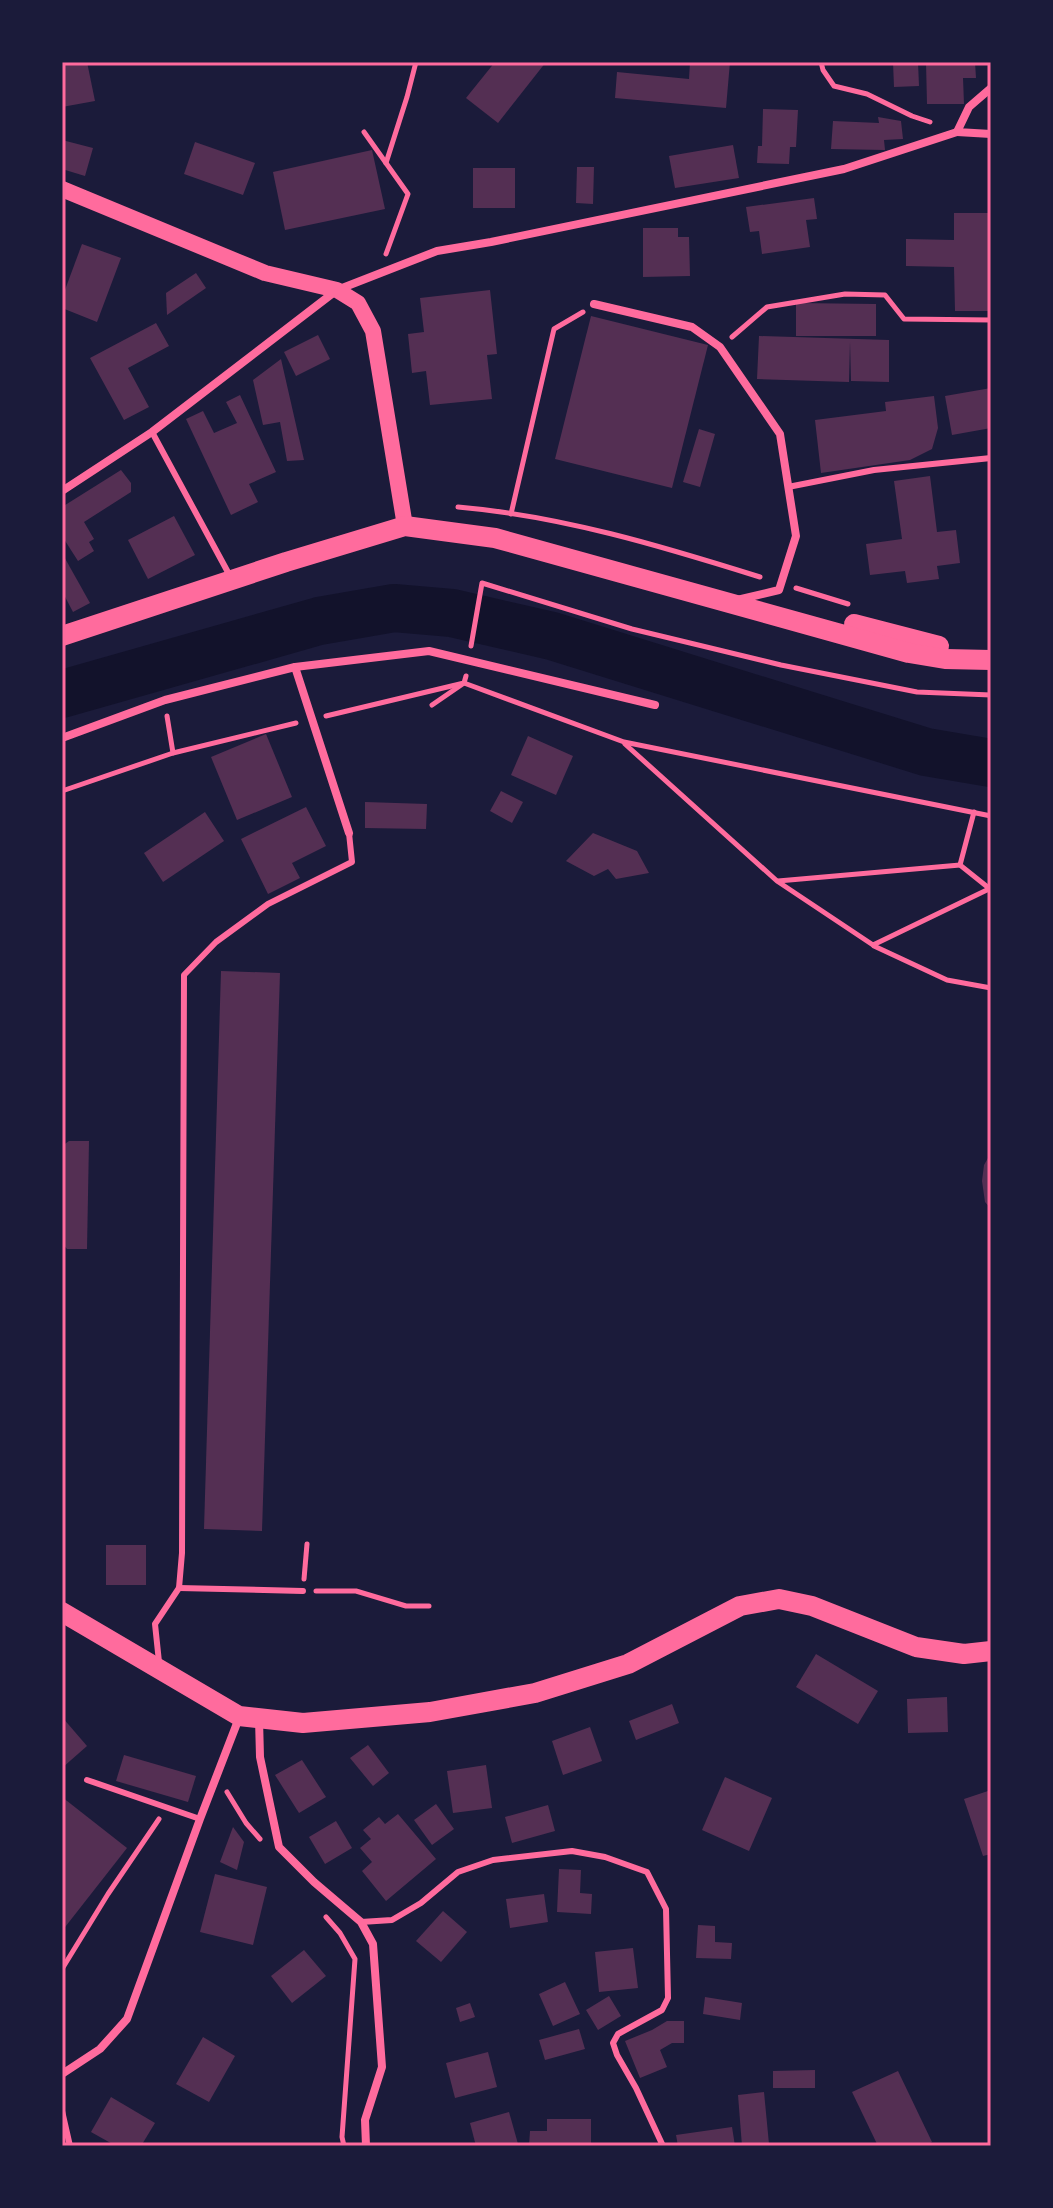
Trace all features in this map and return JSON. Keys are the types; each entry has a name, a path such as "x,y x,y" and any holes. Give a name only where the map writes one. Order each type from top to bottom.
{"main road":[{"path":"62,189 265,273 337,290 358,303 373,331 405,526"},
{"path":"62,636 405,526 495,538 909,653 945,659 991,660"},
{"path":"724,603 809,612 941,647 991,648"},
{"path":"62,1612 160,1670 249,1717 303,1723 430,1712 535,1693 628,1664 740,1606 779,1599 812,1606 916,1647 964,1654 991,1651"}],"street":[{"path":"957,132 969,107 991,88"},
{"path":"62,491 152,432 337,290 437,251 844,169 957,132 991,134"},
{"path":"594,304 692,327 720,347 780,434 796,536 779,590 724,603"},
{"path":"62,738 165,700 295,667 429,651 655,705"},
{"path":"295,667 349,833"},
{"path":"249,1717 279,1847 361,1922 373,1944 382,2067 365,2120 366,2146"},
{"path":"62,2074 100,2049 127,2019 200,1819 249,1717"}],"lane":[{"path":"152,432 232,581"},
{"path":"788,487 874,470 991,458"},
{"path":"160,1670 155,1624 179,1588 182,1553 184,975 216,942 268,904 352,862 349,833"},
{"path":"179,1588 303,1591"},
{"path":"87,1780 200,1819"},
{"path":"361,1922 392,1920 421,1903 458,1872 493,1860 572,1851 605,1857 647,1872 666,1909 668,1998 662,2010 618,2034 613,2043 663,2146"},
{"path":"62,2111 70,2146"}],"path":[{"path":"386,163 416,62"},
{"path":"821,62 834,86 867,94 912,116 957,132"},
{"path":"364,132 408,194 379,274"},
{"path":"720,347 767,307 845,294 885,295 904,319 991,320"},
{"path":"511,514 554,329 594,304"},
{"path":"444,506 563,523 664,547 762,577"},
{"path":"469,654 482,583 632,629 781,665 917,692 991,695"},
{"path":"790,586 832,599"},
{"path":"432,705 464,683 467,669"},
{"path":"464,683 624,742 991,816"},
{"path":"62,791 173,753 165,700"},
{"path":"624,742 777,881 873,945 947,980 991,988"},
{"path":"960,865 974,812"},
{"path":"777,881 960,865 990,889 873,945"},
{"path":"307,1544 303,1591 356,1591 406,1606 429,1606"},
{"path":"225,1790 264,1845"},
{"path":"62,1969 151,1828 168,1807"},
{"path":"321,1911 340,1933 355,1959 342,2137 344,2146"}],"building":[{"path":"87,62 95,101 62,107 62,65"},
{"path":"495,62 546,62 498,123 466,98"},
{"path":"690,62 730,62 726,108 615,98 617,72 689,79"},
{"path":"893,62 918,62 919,86 894,87"},
{"path":"926,62 975,62 976,78 963,78 964,104 927,104"},
{"path":"763,109 798,110 796,147 790,147 789,164 757,163 758,146 762,146"},
{"path":"878,117 901,121 903,139 884,140 885,150 831,149 833,121 879,123"},
{"path":"62,140 93,148 85,176 62,169"},
{"path":"195,142 255,163 243,195 184,174"},
{"path":"733,145 739,178 675,188 669,156"},
{"path":"372,150 385,209 285,230 273,172"},
{"path":"577,167 594,167 593,204 576,203"},
{"path":"473,168 515,168 515,208 473,208"},
{"path":"814,198 817,219 806,220 810,247 762,254 759,231 750,232 746,207"},
{"path":"954,213 990,213 991,311 955,311 954,267 906,266 906,239 954,240"},
{"path":"643,228 678,228 678,237 689,237 690,276 643,277"},
{"path":"82,244 121,258 97,322 62,308 62,298"},
{"path":"196,273 206,288 167,315 166,293"},
{"path":"490,290 497,354 487,355 492,399 430,405 426,371 412,373 408,334 424,332 420,298"},
{"path":"796,303 876,304 876,336 796,336"},
{"path":"591,316 708,345 672,488 555,459"},
{"path":"156,323 169,346 128,368 149,407 124,420 90,358"},
{"path":"318,335 330,359 296,376 284,352"},
{"path":"759,336 889,340 889,382 851,381 850,342 849,382 757,379"},
{"path":"281,359 304,460 287,461 280,422 263,425 253,380"},
{"path":"991,388 991,428 952,435 945,396"},
{"path":"240,395 276,472 249,484 258,502 231,515 186,419 203,411 214,433 237,423 226,402"},
{"path":"934,396 938,428 932,449 910,460 821,473 815,420 886,411 885,402"},
{"path":"699,429 715,434 700,487 683,482"},
{"path":"121,470 131,483 131,492 84,522 94,539 89,542 94,551 78,561 62,536 62,507"},
{"path":"930,476 937,532 956,530 960,563 937,566 939,579 907,583 905,571 870,575 866,544 902,539 894,481"},
{"path":"174,516 195,555 148,579 128,540"},
{"path":"62,553 90,603 73,612 62,591"},
{"path":"266,734 292,797 237,820 211,757"},
{"path":"528,736 573,756 556,795 511,775"},
{"path":"501,791 523,802 512,823 490,811"},
{"path":"365,802 427,804 426,829 365,828"},
{"path":"306,807 326,846 292,863 300,878 268,894 241,839"},
{"path":"205,812 224,841 163,882 144,853"},
{"path":"593,833 637,851 649,873 616,879 608,869 594,876 566,861"},
{"path":"221,971 280,973 262,1531 204,1529"},
{"path":"69,1141 89,1141 87,1249 67,1249 62,1243 62,1146"},
{"path":"989,1151 991,1209 985,1202 982,1181"},
{"path":"106,1545 146,1545 146,1585 106,1585"},
{"path":"816,1654 878,1691 858,1724 796,1687"},
{"path":"947,1697 948,1732 908,1733 907,1699"},
{"path":"672,1704 679,1723 636,1740 629,1721"},
{"path":"62,1717 87,1746 62,1768"},
{"path":"590,1727 602,1761 563,1775 552,1741"},
{"path":"368,1745 389,1773 373,1786 350,1758"},
{"path":"124,1755 196,1776 188,1802 116,1781"},
{"path":"302,1760 326,1797 299,1813 275,1775"},
{"path":"486,1765 492,1808 453,1813 447,1771"},
{"path":"725,1777 772,1798 749,1851 702,1830"},
{"path":"991,1790 991,1854 983,1856 964,1799"},
{"path":"62,1797 127,1848 62,1931"},
{"path":"436,1804 454,1829 432,1845 414,1820"},
{"path":"548,1805 555,1831 512,1843 505,1817"},
{"path":"398,1814 436,1859 386,1901 362,1871 372,1862 360,1848 371,1839 363,1830 379,1817 385,1824"},
{"path":"336,1821 352,1848 325,1864 309,1837"},
{"path":"233,1827 244,1842 237,1870 220,1862"},
{"path":"559,1869 581,1870 580,1893 592,1894 591,1914 557,1912"},
{"path":"215,1874 267,1887 253,1945 200,1932"},
{"path":"544,1894 548,1922 510,1928 506,1899"},
{"path":"443,1911 467,1932 441,1962 416,1941"},
{"path":"698,1925 715,1926 715,1942 732,1943 731,1959 696,1958"},
{"path":"633,1948 638,1988 599,1992 595,1952"},
{"path":"304,1950 326,1976 292,2003 271,1976"},
{"path":"565,1982 580,2014 553,2026 539,1994"},
{"path":"609,1996 621,2016 598,2030 586,2010"},
{"path":"705,1997 742,2003 740,2020 703,2014"},
{"path":"470,2003 475,2017 460,2022 456,2008"},
{"path":"667,2021 684,2021 684,2043 672,2043 660,2050 667,2067 640,2078 625,2041"},
{"path":"579,2029 585,2049 545,2060 539,2040"},
{"path":"203,2037 235,2056 209,2102 176,2084"},
{"path":"488,2052 497,2087 455,2098 446,2063"},
{"path":"815,2070 815,2088 773,2088 773,2071"},
{"path":"898,2071 932,2142 924,2146 878,2146 852,2092"},
{"path":"764,2092 769,2144 742,2146 738,2095"},
{"path":"111,2097 155,2123 141,2146 116,2146 91,2132"},
{"path":"509,2112 518,2144 476,2146 470,2123"},
{"path":"547,2119 591,2119 591,2146 529,2146 530,2131 547,2131"},
{"path":"732,2127 735,2146 678,2146 676,2135"}],"waterway":[{"path":"62,694 319,621 394,608 452,613 552,636 926,752 991,763"}]}
